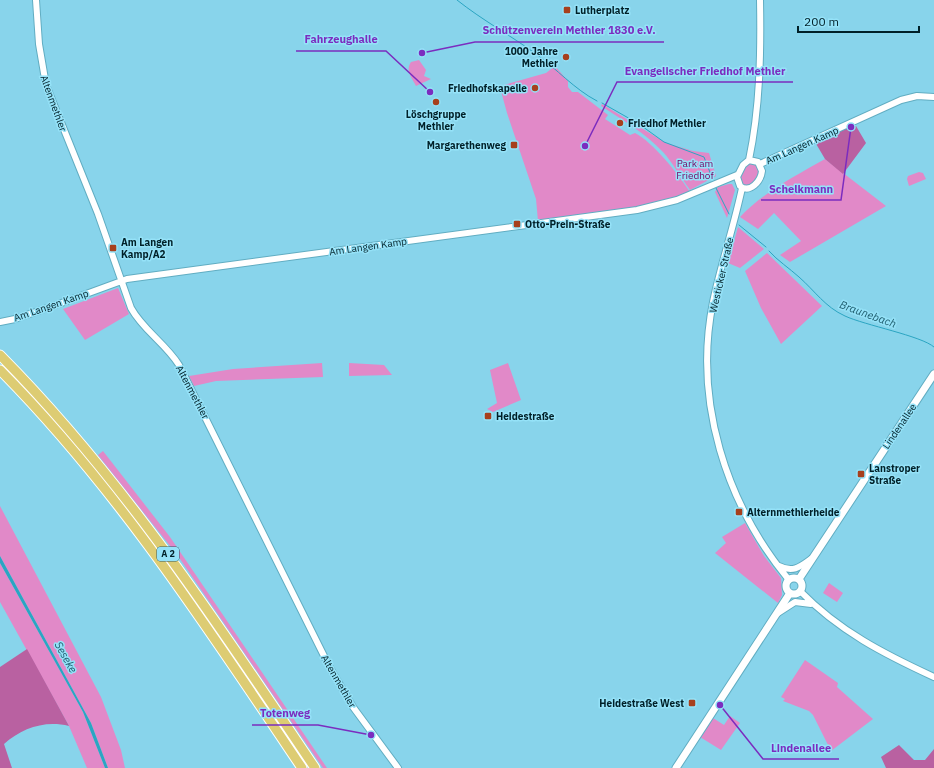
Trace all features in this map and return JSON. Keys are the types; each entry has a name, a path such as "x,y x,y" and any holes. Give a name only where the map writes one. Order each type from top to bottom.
{"highway":[{"name":"A 2","path":"0,355 87,451 161,544 315,768"},
{"name":"A 2","path":"0,370 52,426 129,519 186,598 302,768"}],"main road":[{"name":"Lindenallee","path":"799,579 934,374"},
{"path":"794,578 799,579 802,584 800,591 796,594 790,593 787,586 789,580 794,578"},
{"path":"676,768 790,593"}],"street":[{"name":"Altenmethler","path":"36,0 39,44 46,85 98,214 135,315 170,352 185,376 341,688 358,714 398,768"},
{"path":"749,160 759,85 760,0"},
{"name":"Am Langen Kamp","path":"760,164 901,100 917,96 934,97"},
{"path":"749,160 756,160 760,164 762,174 755,184 749,188 742,188 738,183 737,175 742,165 749,160"},
{"name":"Am Langen Kamp","path":"0,322 56,305 121,280 637,210 677,200 737,175"},
{"name":"Westicker Straße","path":"742,188 713,304 708,368 710,397 721,455 731,484 756,535 789,580"},
{"path":"777,565 785,569 794,570 813,558"},
{"path":"800,591 812,604 836,624 864,643 888,656 934,677"},
{"path":"778,613 795,602 812,604"}],"green space":[{"path":"419,60 426,70 424,76 431,79 416,86 409,71 409,65 411,62"},
{"path":"555,66 568,81 568,87 572,92 578,92 608,115 605,119 630,135 635,133 650,144 673,168 690,192 654,204 616,212 538,221 536,199 501,91 504,85 546,73"},
{"name":"Park am Friedhof","path":"602,104 666,143 693,151 709,153 716,176 690,190 670,161 656,145 634,127 601,106"},
{"path":"825,159 886,206 790,262 780,255 801,241 774,213 758,229 740,217 770,192 791,178"},
{"path":"749,162 756,163 760,171 751,186 743,186 739,178"},
{"path":"919,172 923,173 926,179 909,186 907,179 908,176"},
{"path":"732,184 735,190 727,218 715,192 718,187"},
{"path":"738,227 764,249 740,268 728,263"},
{"path":"767,253 822,306 781,344 761,308 745,271"},
{"path":"118,288 129,314 85,340 63,309"},
{"path":"322,363 323,377 216,381 194,386 189,376 233,369"},
{"path":"349,363 384,365 392,375 349,376"},
{"path":"508,363 521,400 493,412 487,409 497,403 490,370"},
{"path":"103,451 170,537 327,768 323,768 178,556 98,455"},
{"path":"0,506 101,697 121,750 125,768 108,768 91,723 0,556"},
{"path":"745,523 764,556 781,578 782,595 778,603 715,553 726,543 722,537"},
{"path":"0,563 83,712 105,768 87,768 69,726 0,602"},
{"path":"829,583 843,593 837,602 823,593"},
{"path":"805,660 838,683 837,687 873,719 831,751 813,715 809,711 783,701 785,699 781,697"},
{"path":"730,716 740,723 721,750 700,737 713,718 724,725"}],"shaded area":[{"path":"849,126 856,126 866,143 843,174 825,159 815,142"},
{"path":"27,649 69,726 60,724 43,725 26,730 11,738 4,744 12,768 0,768 0,667"},
{"path":"899,745 914,760 925,760 934,749 934,768 886,768 881,757"}],"water":[{"path":"0,556 91,723 108,768 105,768 83,712 0,563"}],"waterway":[{"name":"Braunebach","path":"457,0 536,54 573,85 597,101"},
{"name":"Braunebach","path":"602,103 639,124 664,142 704,157 713,180"},
{"name":"Braunebach","path":"716,188 729,214"},
{"name":"Braunebach","path":"739,225 766,247"},
{"name":"Braunebach","path":"769,251 826,303 838,312 845,316 918,339 934,347"}],"place":[{"name":"Lutherplatz","path":"567,10"},
{"name":"Schützenverein Methler 1830 e.V.","path":"422,53"},
{"name":"1000 Jahre Methler","path":"566,57"},
{"name":"Friedhofskapelle","path":"535,88"},
{"name":"Fahrzeughalle","path":"430,92"},
{"name":"Löschgruppe Methler","path":"436,102"},
{"name":"Friedhof Methler","path":"620,123"},
{"name":"Schelkmann","path":"851,127"},
{"name":"Margarethenweg","path":"514,145"},
{"name":"Evangelischer Friedhof Methler","path":"585,146"},
{"name":"Otto-Prein-Straße","path":"517,224"},
{"name":"Am Langen Kamp/A2","path":"113,248"},
{"name":"Heidestraße","path":"488,416"},
{"name":"Lanstroper Straße","path":"861,474"},
{"name":"Alternmethlerheide","path":"739,512"},
{"name":"Heidestraße West","path":"692,703"},
{"name":"Lindenallee","path":"720,705"},
{"name":"Totenweg","path":"371,735"}],"water label":[{"name":"Seseke","path":"66,657"}]}
